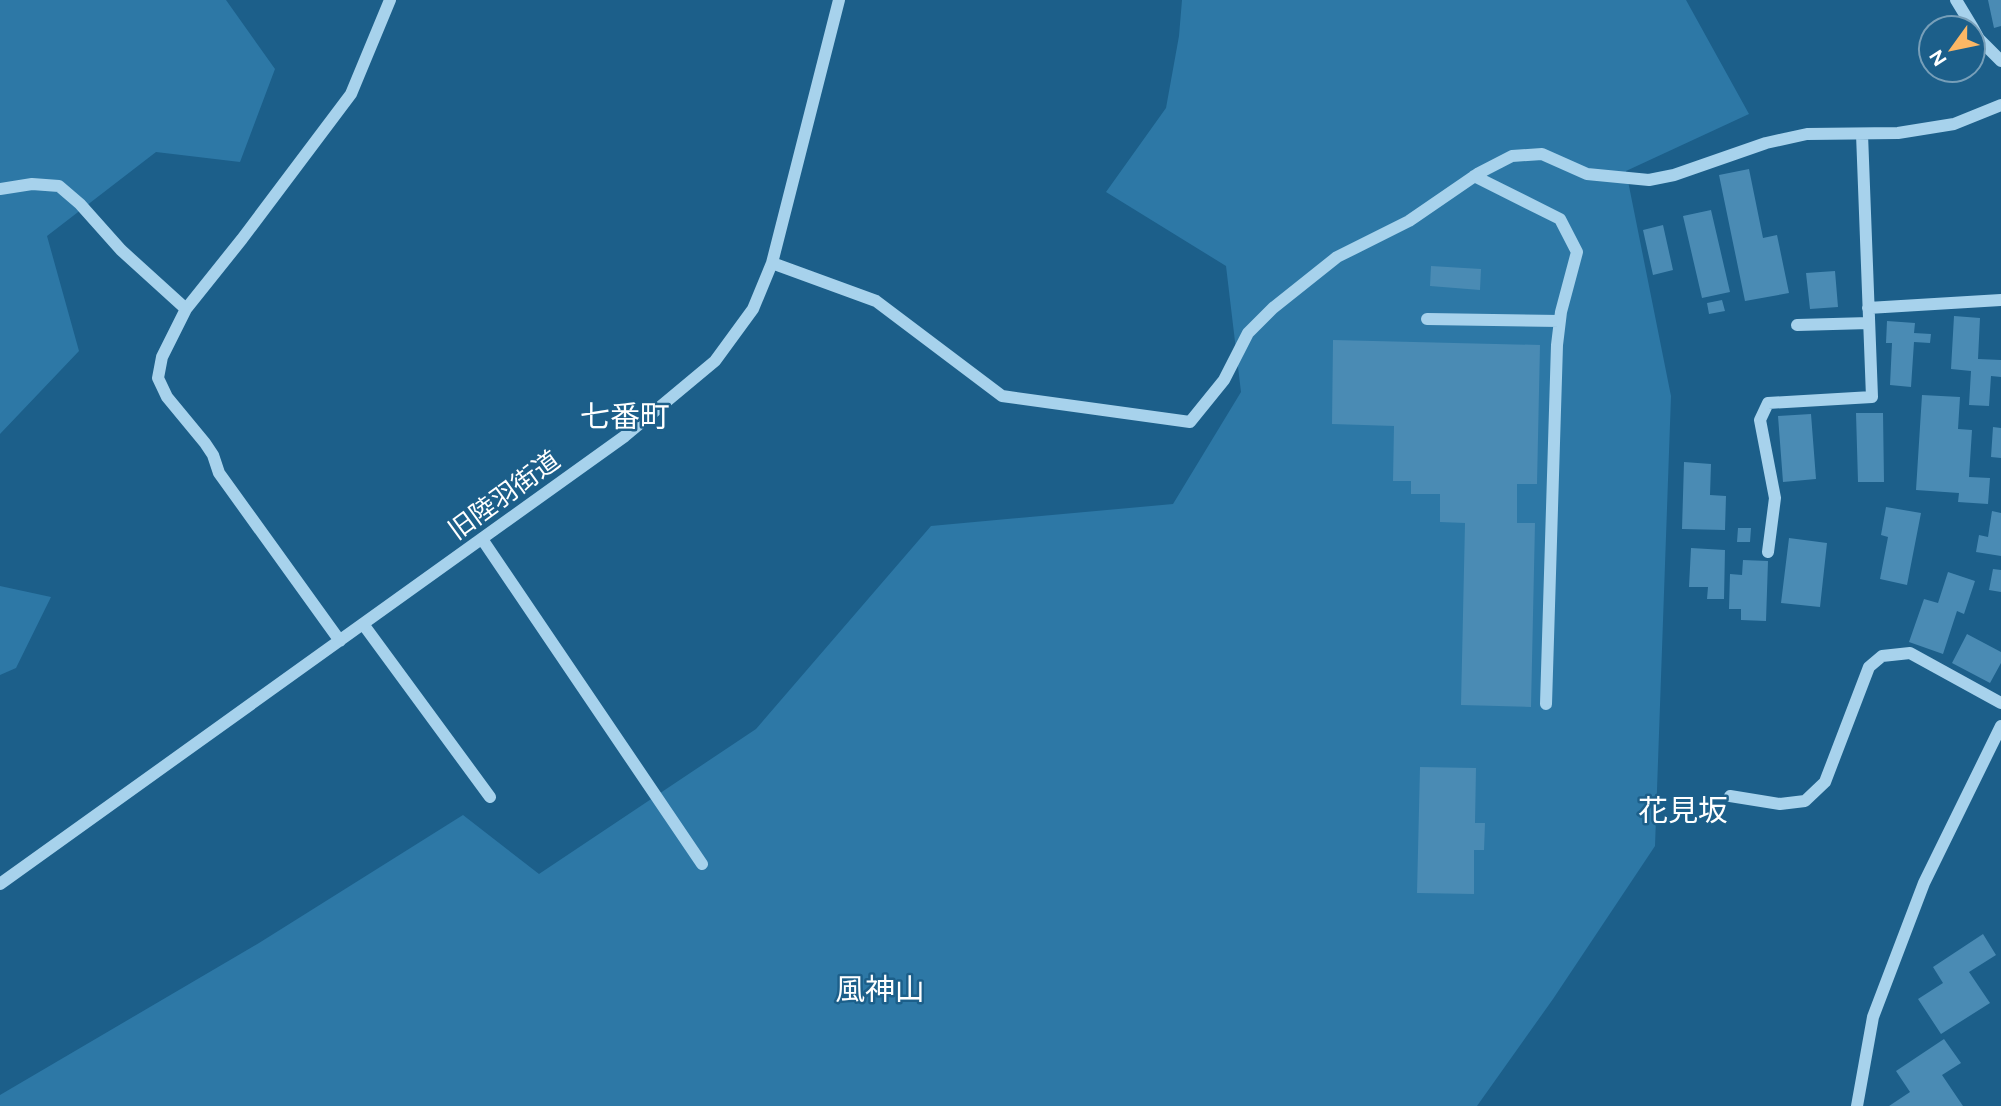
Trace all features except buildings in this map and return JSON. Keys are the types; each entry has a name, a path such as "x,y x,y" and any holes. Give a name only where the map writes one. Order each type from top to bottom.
{"street":[{"path":"340,641 219,473 213,455 167,397 158,378 162,357 186,309 351,94 390,0"},
{"name":"旧陸羽街道","path":"0,884 625,436 715,361 753,309 772,263 839,0"},
{"path":"1987,47 2001,61"},
{"path":"772,263 876,301 1002,396 1190,422 1224,380 1248,333 1273,308 1337,257 1409,221 1474,176 1512,156 1542,154 1587,174 1649,180 1674,175 1766,143 1807,134 1898,133 1954,124 2001,105"},
{"path":"1768,552 1775,498 1760,419 1768,403 1872,397 1862,134"},
{"path":"1474,176 1560,219 1577,252 1560,321 1553,449 1546,704"},
{"path":"0,189 32,184 59,186 80,204 121,250 186,309"},
{"path":"1868,308 2001,300"},
{"path":"1427,319 1560,321"},
{"path":"1797,325 1869,323"},
{"path":"482,539 702,864"},
{"path":"363,624 491,797"},
{"path":"1730,796 1780,804 1805,802 1825,782 1869,667 1882,656 1910,653 2001,703"},
{"path":"1857,1106 1873,1017 1924,883 2001,726"}],"shaded area":[{"path":"0,0 226,0 275,69 240,162 156,152 47,236 79,351 0,434"},
{"path":"1182,0 1686,0 1749,114 1626,171 1671,396 1655,846 1553,999 1477,1106 0,1106 0,1095 259,943 463,815 539,874 756,729 931,526 1173,504 1241,392 1226,266 1106,192 1166,108 1179,36"},
{"path":"0,586 51,597 16,668 0,675"}],"district":[{"name":"七番町","path":"625,416"},
{"name":"花見坂","path":"1683,810"},
{"name":"風神山","path":"880,989"}]}
